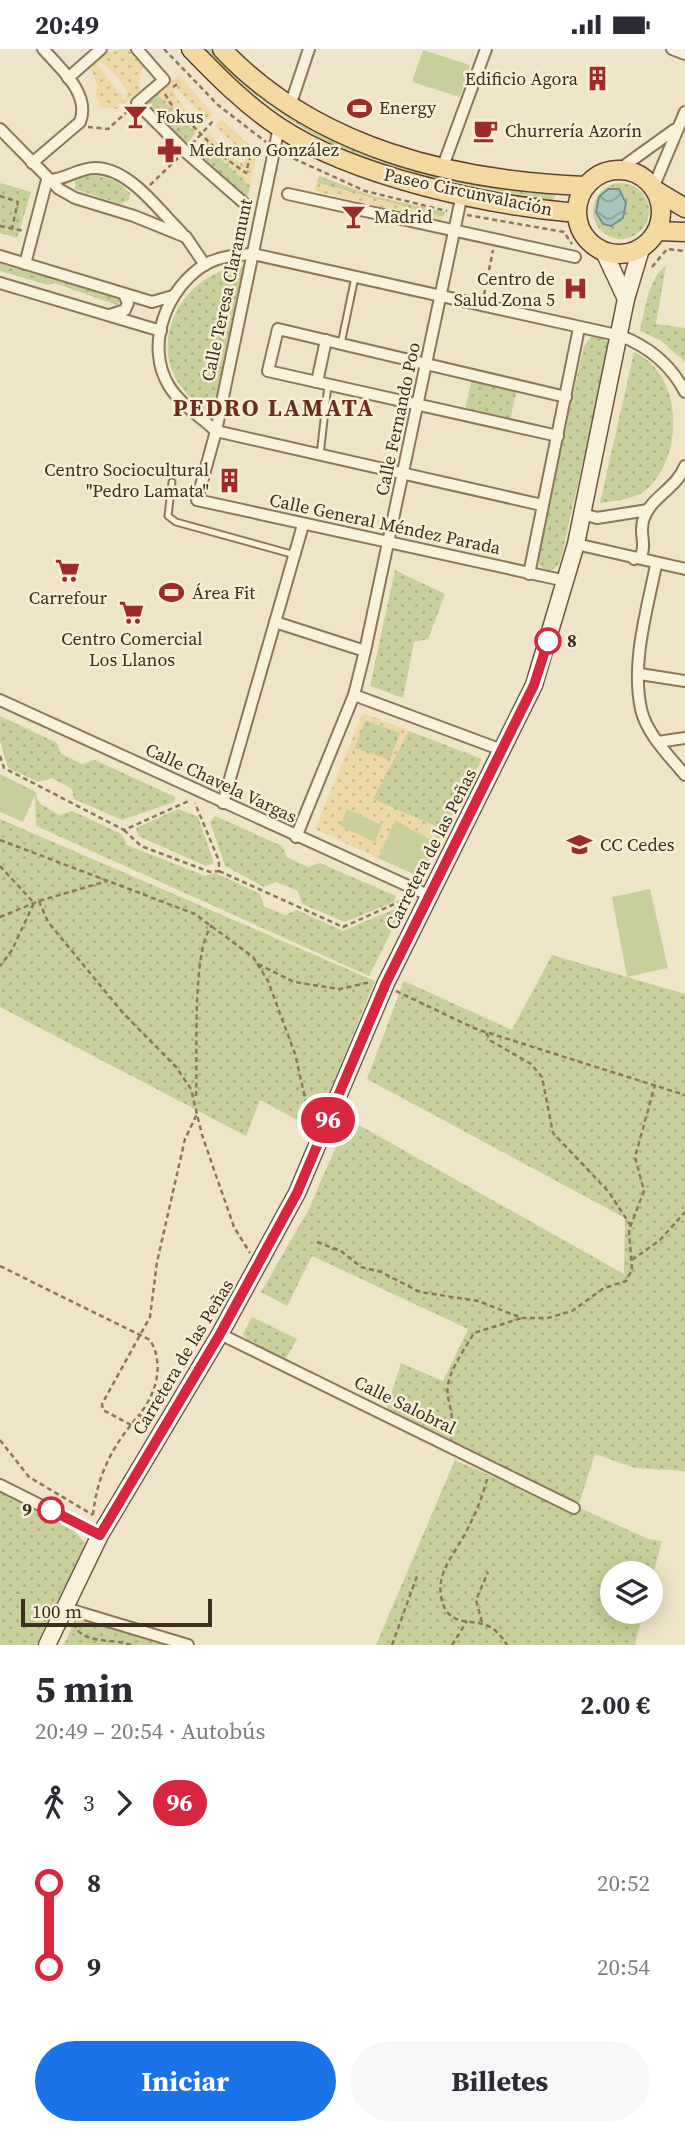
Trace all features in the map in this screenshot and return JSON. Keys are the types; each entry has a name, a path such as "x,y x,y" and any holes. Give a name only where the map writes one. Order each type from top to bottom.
{"main road":[{"name":"Paseo Circunvalación","path":"191,49 237,94 279,127 322,150 375,172 462,194 576,213"},
{"name":"Paseo Circunvalación","path":"222,49 290,106 333,132 381,151 537,184 585,186"},
{"path":"626,299 604,252 587,240 579,227 576,213 585,186 595,177 617,171 634,173 685,208"},
{"path":"604,252 625,254 641,249 657,231 661,210 654,189"},
{"path":"657,231 685,232"},
{"name":"Carretera de las Peñas","path":"47,1645 69,1610 97,1529 163,1429 220,1334 297,1193 386,983 534,685 576,544 621,336 626,299 641,249"}],"street":[{"path":"32,163 80,122 83,103 66,76 43,49"},
{"path":"66,76 93,49"},
{"path":"66,76 101,49"},
{"path":"137,49 164,80 137,103 188,154 244,203"},
{"path":"290,106 309,49"},
{"path":"443,166 485,49"},
{"path":"672,49 685,54"},
{"path":"654,189 685,112"},
{"path":"617,171 678,125"},
{"name":"Calle Teresa Claramunt","path":"197,501 216,431 279,127"},
{"path":"0,129 47,180 75,198 186,237"},
{"path":"47,180 56,180 94,168 116,173 135,186 186,237 205,265"},
{"path":"25,264 47,180"},
{"path":"288,194 575,257"},
{"name":"Calle Fernando Poo","path":"296,837 354,695 428,364 462,194"},
{"path":"542,505 216,431 169,386 160,361 162,326 173,296 205,265 228,256 253,254 621,336 645,347 682,376 685,392"},
{"path":"0,256 152,302 173,296"},
{"path":"0,283 110,315 162,326"},
{"path":"110,315 125,310 128,303 124,294"},
{"path":"152,302 162,326"},
{"path":"529,574 579,328"},
{"path":"558,436 268,371 278,329 566,397"},
{"path":"322,384 326,340"},
{"path":"634,559 641,556 645,548 641,529 648,510 684,472"},
{"name":"Calle General Méndez Parada","path":"197,501 566,581"},
{"path":"583,514 597,519 648,510"},
{"path":"223,803 303,525"},
{"path":"576,544 656,565 685,569"},
{"path":"656,565 641,641 641,710 658,742 685,775"},
{"path":"275,622 365,651"},
{"path":"640,674 685,681"},
{"path":"354,695 502,750"},
{"name":"Calle Chavela Vargas","path":"0,700 428,895"},
{"path":"658,742 685,738"},
{"name":"Calle Salobral","path":"220,1334 574,1508"},
{"path":"0,1485 97,1529"},
{"path":"69,1610 188,1645"}],"lane":[{"path":"341,344 355,277"},
{"path":"320,455 322,384"},
{"path":"172,482 168,516 176,522 295,555"}],"path":[{"path":"178,83 165,93 171,104 225,158 246,173 250,157"},
{"path":"80,122 97,130 108,129 137,103"},
{"path":"0,196 18,202 12,228"},
{"path":"0,226 33,234"},
{"path":"482,305 495,240"},
{"path":"650,271 655,260 665,250 685,251"},
{"path":"0,756 4,768 124,830 141,846 210,872 219,871 344,927 408,898"},
{"path":"124,830 194,799 219,862 219,871"},
{"path":"0,841 195,914 253,957 268,981 295,1054 312,1130 321,1136"},
{"path":"0,866 34,903"},
{"path":"0,917 39,901 107,881"},
{"path":"39,901 48,922 123,1013 176,1067 195,1100"},
{"path":"0,966 12,950 34,903"},
{"path":"212,925 206,932 201,957 195,1043 195,1100 202,1135 234,1227 246,1249 260,1262"},
{"path":"258,964 294,982 340,989 366,982 386,983 403,997 485,1031 685,1095"},
{"path":"485,1031 491,1041 531,1064 542,1077 546,1086 548,1123 553,1133 608,1191 631,1226"},
{"path":"440,1442 453,1420 447,1394 450,1376 474,1333 522,1318 548,1318 572,1311 604,1288 626,1280 632,1270 631,1226 644,1191 635,1157 656,1085"},
{"path":"131,1425 112,1417 103,1410 102,1404 150,1317 158,1262 186,1139 198,1112"},
{"path":"632,1260 660,1240 685,1212"},
{"path":"317,1242 341,1251 360,1267 381,1272 420,1292 478,1301 522,1318"},
{"path":"0,1266 150,1340 156,1350 158,1378 139,1415 104,1466 96,1486 93,1515 97,1529"},
{"path":"139,1415 163,1429"},
{"path":"0,1440 29,1477 93,1515"},
{"path":"490,1467 483,1494 441,1582 442,1600 448,1614 467,1621 482,1622 497,1630 507,1645"},
{"path":"482,1622 476,1600 488,1572"},
{"path":"392,1645 417,1576"},
{"path":"69,1610 74,1626 82,1637 131,1645"},
{"path":"452,1645 467,1621"}],"green space":[{"path":"205,49 212,49 251,86 329,137 412,167 555,195 554,201 451,182 365,158 325,140 286,117 246,87"},
{"path":"423,50 470,65 460,97 412,82"},
{"path":"157,94 196,133 186,145 146,103"},
{"path":"202,141 250,186 247,199 193,151"},
{"path":"93,175 115,180 130,193 129,200 120,204 75,189 75,179"},
{"path":"319,176 373,196 445,212 443,217 317,183"},
{"path":"0,183 31,192 17,238 0,233"},
{"path":"615,183 627,183 637,187 645,195 649,211 645,227 637,235 627,239 615,239 605,235 597,227 593,217 593,205 597,195 605,187"},
{"path":"0,263 120,299 122,302 117,305 54,283 48,285 0,271"},
{"path":"666,265 656,324 685,328 685,362 660,340 640,331 651,287"},
{"path":"248,266 220,418 194,400 177,381 169,359 168,337 174,316 186,296 203,281 224,270"},
{"path":"592,336 601,337 608,342 608,349 560,563 553,570 545,570 539,565 537,553 584,346"},
{"path":"634,352 651,363 663,379 670,398 672,440 666,461 656,479 642,493 600,503"},
{"path":"472,379 517,389 510,420 465,410"},
{"path":"395,570 445,594 428,639 414,642 403,698 370,686"},
{"path":"0,716 57,743 60,753 82,764 95,760 175,797 174,802 122,820 74,799 72,789 52,778 38,782 8,768 0,741"},
{"path":"365,720 401,733 390,760 354,748"},
{"path":"409,731 482,759 445,830 334,784 391,763"},
{"path":"0,774 36,792 38,802 59,815 72,811 122,834 127,845 205,876 216,873 260,894 264,906 285,915 297,910 343,931 395,909 401,912 369,976 36,826 35,795 0,779"},
{"path":"0,779 35,795 23,822 0,812"},
{"path":"178,809 198,817 214,863 206,866 138,836 136,828"},
{"path":"347,809 382,825 375,842 340,826"},
{"path":"215,816 282,846 287,857 308,867 320,863 396,896 394,902 345,922 302,904 298,891 276,882 264,887 225,866 210,822"},
{"path":"0,819 375,981 314,1129 260,1100 246,1136 0,1007"},
{"path":"395,820 438,844 420,877 378,858"},
{"path":"650,889 668,968 627,977 612,897"},
{"path":"552,955 685,994 685,1471 635,1468 595,1454 578,1507 386,1411 401,1363 443,1381 468,1329 312,1256 287,1306 261,1292 308,1211 348,1119 624,1274 625,1218 367,1079 404,981 512,1030"},
{"path":"252,1317 297,1339 285,1360 248,1341 243,1334"},
{"path":"455,1460 576,1513 578,1507 648,1539 662,1541 657,1561 600,1561 600,1624 640,1624 635,1644 637,1645 376,1645"},
{"path":"0,1491 68,1524 86,1544 36,1645 0,1645"},
{"path":"77,1615 178,1645 64,1645"}],"sand":[{"path":"129,49 144,65 139,80 140,91 119,109 128,92 112,71 99,62 97,66 124,96 118,109 100,107 95,93 98,87 88,63 103,50 113,52"},
{"path":"179,75 213,114 207,121 177,89 173,90 183,108 202,126 196,133 157,94"},
{"path":"221,119 257,152 250,186 202,141 208,133 238,162 245,162 245,154 215,126"},
{"path":"317,183 443,217 443,221 314,191"},
{"path":"363,713 409,731 373,799 445,830 438,844 395,820 378,858 315,829","holes":["365,720 400,733 390,760 354,748"]}],"water":[{"path":"608,189 619,189 626,203 623,218 611,226 603,224 596,212 599,197"}],"bus line":[{"name":"96","path":"51,1510 100,1535 220,1334 297,1193 386,983 534,685 548,641"}],"place":[{"name":"Edificio Agora","path":"598,79"},
{"name":"Energy","path":"359,108"},
{"name":"Fokus","path":"136,117"},
{"name":"Churrería Azorín","path":"485,131"},
{"name":"Medrano González","path":"169,150"},
{"name":"Madrid","path":"354,217"},
{"name":"Centro de Salud Zona 5","path":"575,289"},
{"name":"Centro Sociocultural \"Pedro Lamata\"","path":"229,480"},
{"name":"Carrefour","path":"68,571"},
{"name":"Área Fit","path":"172,593"},
{"name":"Centro Comercial Los Llanos","path":"132,612"},
{"name":"8","path":"548,641"},
{"name":"CC Cedes","path":"580,845"},
{"name":"9","path":"51,1510"}],"district":[{"name":"PEDRO LAMATA","path":"274,408"}]}
